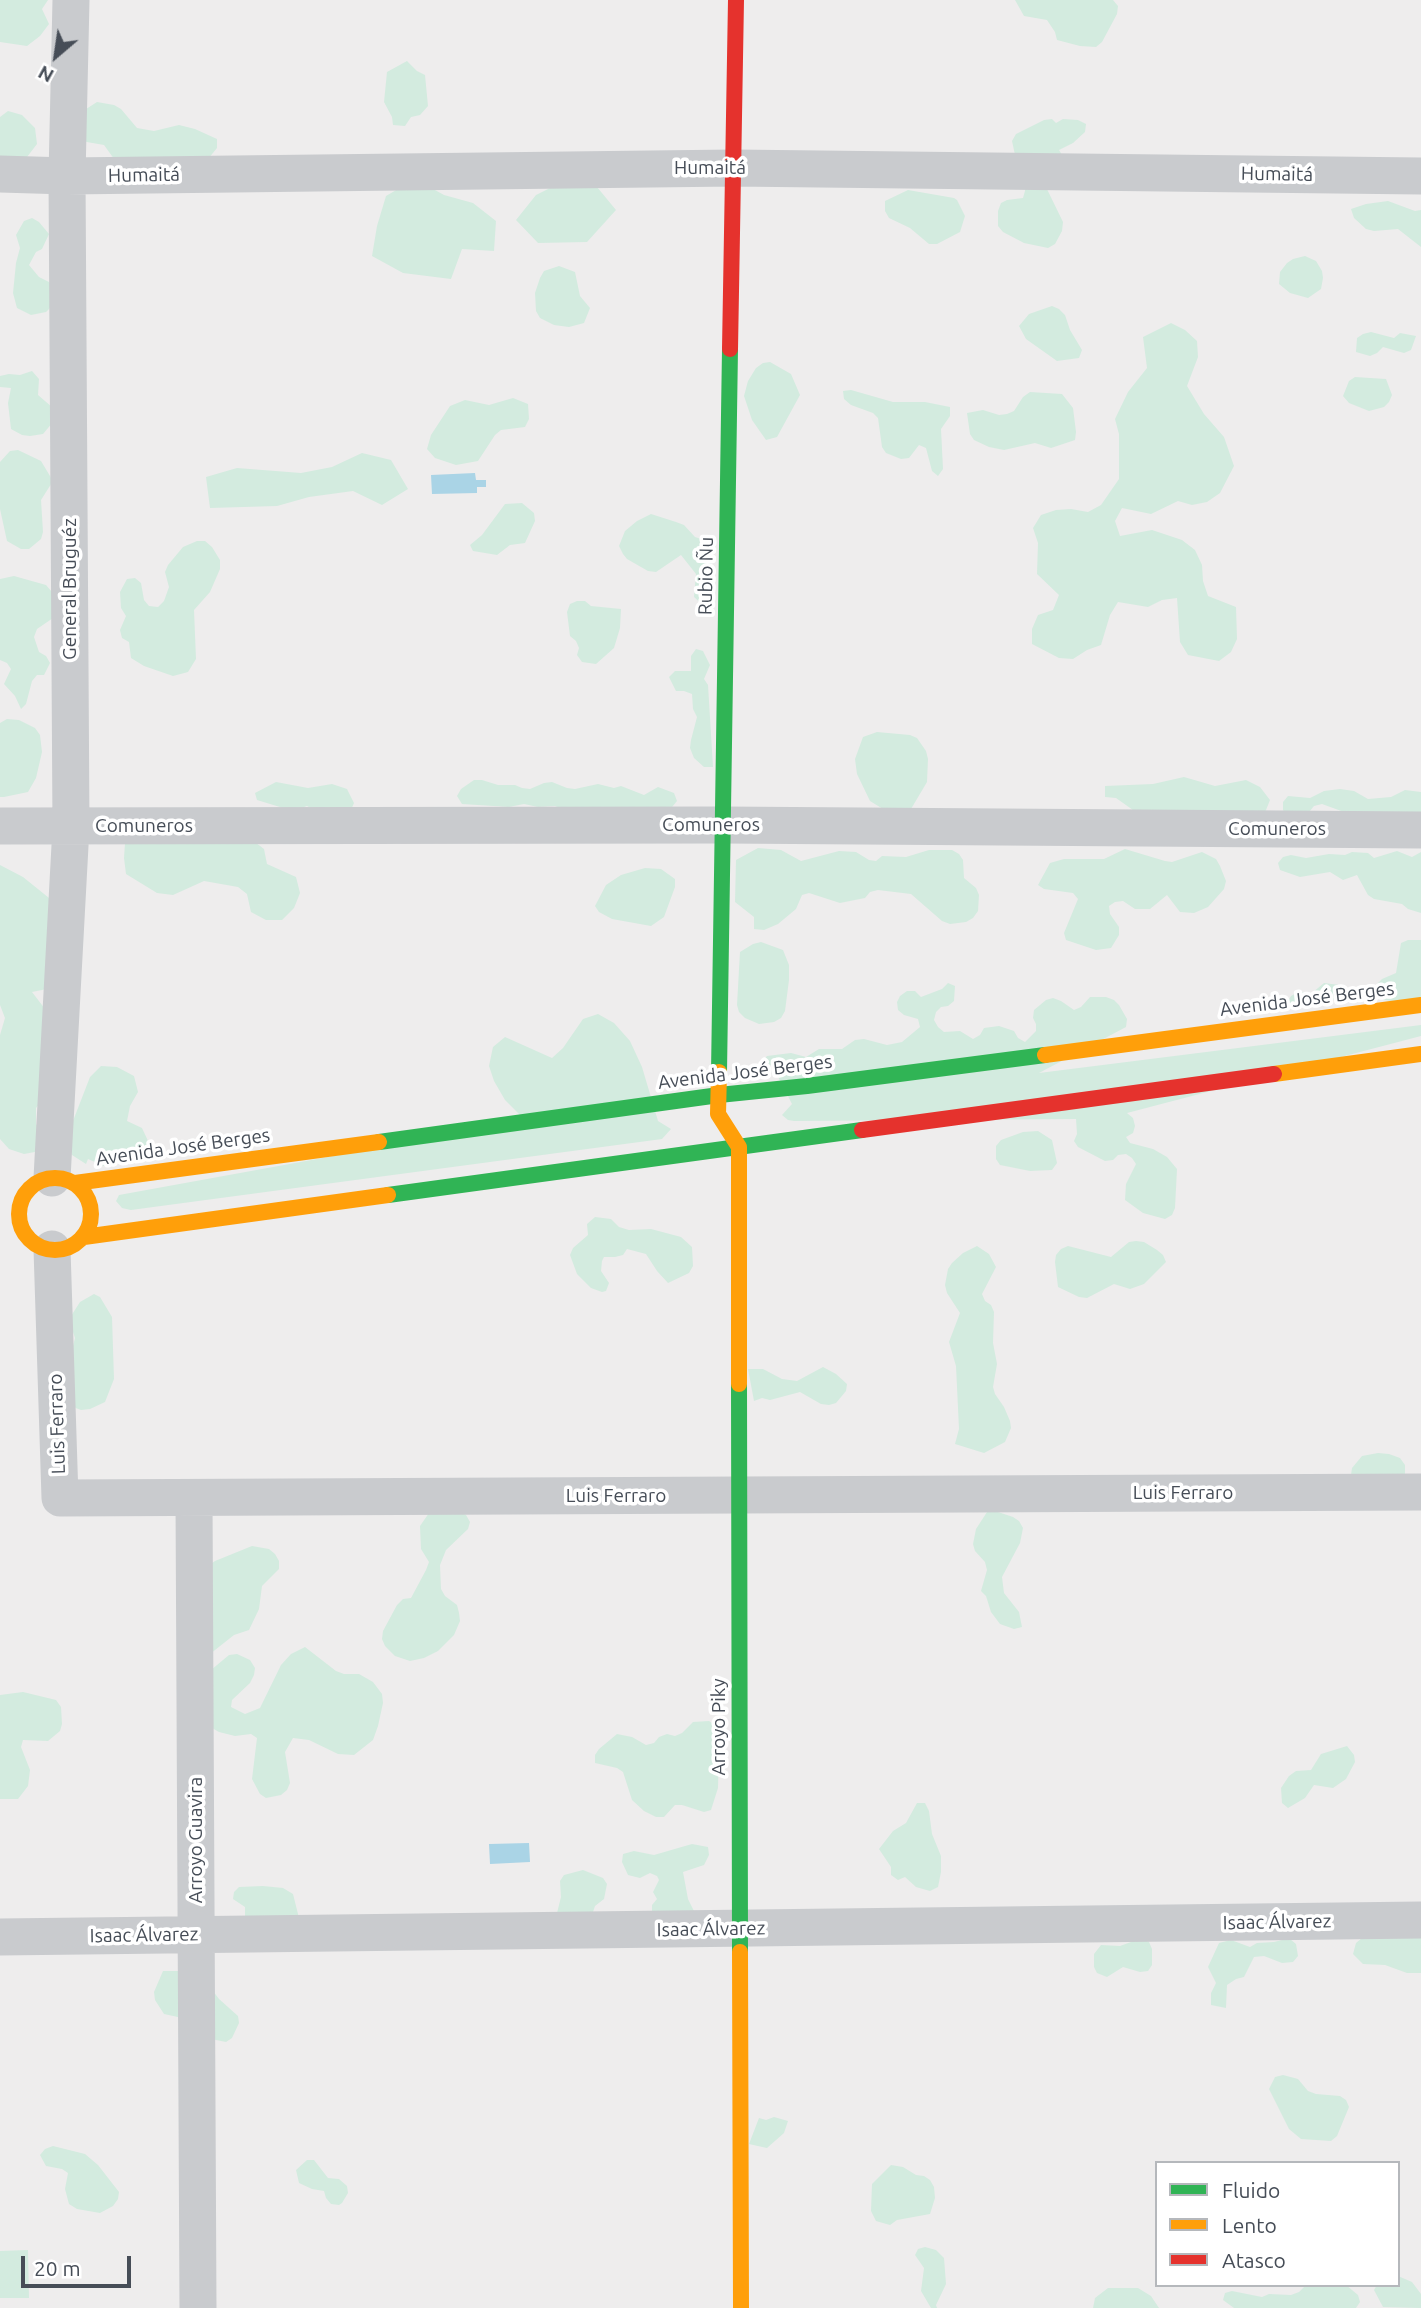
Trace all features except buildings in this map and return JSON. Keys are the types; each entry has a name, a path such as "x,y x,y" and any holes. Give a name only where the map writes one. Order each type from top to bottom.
{"main road":[{"name":"Rubio Ñu","path":"736,0 718,1114 739,1147"},
{"name":"Avenida José Berges","path":"10,1189 1421,1006"},
{"path":"12,1247 57,1243 1421,1054"},
{"name":"Arroyo Piky","path":"739,1147 741,2308"},
{"name":"Avenida José Berges","path":"52,1182 83,1189 91,1207 92,1218 57,1243"},
{"path":"52,1182 20,1205 19,1216 23,1231 57,1243"}],"street":[{"name":"General Bruguéz","path":"52,1182 71,827 67,176 71,0"},
{"name":"Humaitá","path":"0,174 67,176 734,168 1421,176"},
{"name":"Comuneros","path":"0,826 723,825 1421,830"},
{"name":"Luis Ferraro","path":"57,1243 60,1498 1421,1492"},
{"name":"Arroyo Guavira","path":"194,1498 198,2308"},
{"name":"Isaac Álvarez","path":"0,1937 1421,1920"}],"green space":[{"path":"0,0 48,0 42,9 49,24 40,36 27,46 0,42"},
{"path":"1015,0 1113,0 1118,6 1117,14 1102,42 1096,47 1057,40 1047,20 1024,16"},
{"path":"407,61 425,75 428,106 420,115 411,117 405,126 393,125 384,102 387,72"},
{"path":"97,102 121,109 137,128 154,131 179,125 195,129 217,139 217,148 208,159 117,163 104,145 81,141 83,111"},
{"path":"8,111 22,115 35,128 37,144 27,157 0,164 0,117"},
{"path":"1052,119 1056,123 1063,119 1078,120 1086,124 1085,132 1073,143 1059,150 1067,163 1045,185 1063,222 1062,231 1055,244 1048,248 1024,243 1003,232 998,226 998,211 1001,203 1023,198 1025,191 1025,176 1017,164 1012,141 1016,134 1044,120"},
{"path":"415,179 444,195 473,203 496,221 494,251 462,249 451,279 403,273 372,256 386,196"},
{"path":"564,181 597,187 616,210 587,242 538,243 516,220 536,195"},
{"path":"908,190 957,200 965,216 960,232 937,244 929,244 910,228 889,218 885,211 885,201"},
{"path":"1388,201 1415,211 1421,210 1421,247 1398,229 1366,229 1354,218 1351,209"},
{"path":"32,218 49,234 42,249 36,252 29,265 39,277 53,284 51,307 46,312 31,315 17,308 13,293 20,248 16,235 24,221"},
{"path":"1305,256 1316,261 1323,278 1321,289 1308,298 1290,293 1279,284 1280,272 1287,263"},
{"path":"559,266 575,272 580,296 590,308 584,323 569,327 554,325 540,318 536,311 535,293 540,278 544,271"},
{"path":"1052,306 1065,315 1082,350 1079,358 1057,361 1026,339 1019,326 1029,314"},
{"path":"1171,323 1185,330 1197,341 1198,357 1187,386 1204,414 1224,437 1234,466 1220,493 1207,502 1192,505 1178,501 1151,514 1122,508 1115,521 1120,536 1152,530 1182,540 1195,550 1202,565 1208,596 1236,607 1237,639 1231,652 1219,661 1188,655 1180,642 1177,598 1162,600 1148,607 1118,602 1110,615 1101,645 1073,659 1059,658 1032,644 1032,629 1038,615 1053,610 1059,595 1037,574 1038,543 1033,528 1041,515 1071,509 1088,512 1101,505 1119,479 1119,434 1115,419 1128,392 1147,368 1143,337"},
{"path":"1371,332 1394,338 1400,333 1416,336 1411,350 1404,353 1383,347 1370,356 1356,352 1357,338"},
{"path":"770,362 791,374 800,395 777,437 766,440 752,420 744,396 748,381 756,368"},
{"path":"32,371 39,379 38,395 52,407 53,422 43,434 30,436 11,429 8,403 11,388 0,387 0,376"},
{"path":"1355,377 1386,379 1392,395 1389,402 1384,407 1369,411 1349,403 1343,396 1349,381"},
{"path":"851,390 893,402 925,402 950,407 950,416 941,429 943,469 938,476 932,471 926,448 919,445 909,458 901,459 886,453 882,447 878,418 844,399 843,391"},
{"path":"1030,392 1062,394 1073,408 1075,440 1051,448 1035,443 1004,450 974,440 970,434 967,413 983,410 999,415 1007,414 1014,411 1023,397"},
{"path":"513,398 528,404 529,419 525,427 501,430 478,461 456,465 435,458 427,449 431,435 450,406 465,400 489,405"},
{"path":"18,450 41,461 53,481 41,500 41,539 29,549 21,549 7,541 0,509 0,462 10,451"},
{"path":"362,453 391,460 408,489 382,505 353,491 309,497 277,506 210,508 206,477 237,468 301,473 332,467"},
{"path":"522,503 534,513 535,521 525,543 510,545 497,555 473,551 470,545 482,535 505,504"},
{"path":"651,514 684,525 695,537 711,542 711,604 705,607 694,597 696,574 681,555 656,572 648,571 623,554 619,546 625,531"},
{"path":"197,541 205,541 212,547 220,560 220,569 210,592 194,610 196,659 188,672 173,676 144,666 131,658 129,642 122,638 120,630 126,616 121,608 120,592 127,579 135,578 141,583 144,600 149,606 158,607 164,601 169,587 165,572 168,565 183,547"},
{"path":"14,576 46,585 52,592 56,616 37,629 34,637 39,652 46,656 50,663 44,675 37,675 32,681 26,704 21,709 15,696 4,684 11,669 7,663 0,660 0,579"},
{"path":"585,601 591,606 621,609 620,628 614,648 596,664 582,662 577,655 579,648 576,641 570,636 567,612 570,604"},
{"path":"696,649 703,651 710,665 704,679 708,685 713,767 704,767 694,758 690,748 697,717 693,709 692,694 676,691 669,677 675,671 691,671 691,656"},
{"path":"7,719 19,720 35,728 40,735 42,752 36,778 28,792 0,797 0,723"},
{"path":"877,732 910,735 917,738 926,751 927,782 911,809 883,809 870,801 857,774 855,759 863,737"},
{"path":"1184,777 1215,786 1246,780 1260,787 1270,800 1264,815 1140,815 1116,798 1105,797 1105,786 1153,784"},
{"path":"474,780 530,789 552,782 575,789 598,784 614,788 621,786 644,795 658,787 674,793 677,801 672,807 657,812 634,807 562,809 524,804 509,807 462,804 457,796 461,789"},
{"path":"276,782 308,788 332,784 347,789 354,803 351,810 321,814 307,806 293,811 257,800 255,793"},
{"path":"1405,790 1421,792 1421,823 1344,812 1322,804 1314,806 1304,818 1287,816 1283,810 1283,802 1288,796 1310,798 1324,791 1354,791 1368,799 1391,797"},
{"path":"163,821 204,844 236,837 251,839 264,849 267,864 296,877 300,893 294,908 282,920 266,920 251,912 247,894 238,887 204,881 173,895 157,893 126,874 125,843"},
{"path":"758,848 781,850 801,861 839,851 856,852 876,861 882,856 906,857 929,850 952,850 963,860 964,878 976,888 979,895 978,911 966,922 950,924 942,921 911,894 878,890 870,892 865,898 840,903 809,893 802,895 796,909 778,924 764,930 754,929 754,917 735,902 736,860"},
{"path":"1125,849 1172,862 1202,852 1216,859 1226,881 1224,889 1208,907 1194,913 1180,912 1167,895 1150,909 1135,909 1123,901 1115,902 1109,906 1110,914 1119,927 1119,935 1111,948 1096,950 1066,940 1064,933 1078,899 1073,893 1044,889 1038,885 1050,863 1064,859 1104,859"},
{"path":"1397,851 1412,857 1421,852 1421,913 1402,904 1374,899 1368,895 1357,875 1343,880 1330,872 1300,877 1280,870 1278,863 1283,857 1291,855 1306,858 1352,852 1368,853 1374,858"},
{"path":"0,865 23,877 59,906 62,986 32,992 52,1018 46,1096 36,1108 36,1124 45,1136 40,1151 24,1154 9,1149 0,1139 0,1035 5,1018 0,1005"},
{"path":"645,868 661,869 675,879 675,887 664,917 651,926 612,919 599,912 595,906 606,885 621,875"},
{"path":"1421,940 1421,1008 1373,997 1371,990 1382,979 1396,973 1401,943"},
{"path":"761,942 783,950 789,965 789,980 785,1011 781,1018 759,1024 745,1018 737,1005 740,952"},
{"path":"948,983 955,986 954,1001 941,1007 934,1020 944,1032 960,1031 973,1039 980,1035 984,1028 999,1026 1014,1031 1018,1038 1025,1042 1036,1031 1034,1010 1053,998 1074,1010 1090,997 1106,997 1119,1005 1127,1019 1126,1027 1039,1073 1421,1025 1421,1036 1127,1113 1133,1118 1135,1126 1133,1133 1126,1137 1130,1143 1153,1149 1167,1157 1177,1169 1175,1208 1172,1215 1165,1219 1143,1213 1125,1200 1126,1184 1136,1164 1126,1154 1105,1161 1078,1147 1074,1141 1077,1134 1076,1119 794,1121 782,1115 792,1104 771,1065 762,1062 767,1056 791,1053 806,1057 819,1049 842,1049 855,1040 864,1039 887,1045 902,1042 920,1027 918,1019 898,1010 897,1002 900,996 907,991 915,991 921,997 942,989"},
{"path":"1324,983 1339,985 1349,996 1291,1009 1287,1003 1291,996 1298,992 1312,993"},
{"path":"598,1014 614,1023 630,1041 642,1067 658,1121 671,1129 662,1139 131,1210 122,1208 116,1201 119,1195 526,1121 505,1100 494,1081 489,1066 493,1047 505,1037 552,1058 563,1048 583,1019"},
{"path":"101,1066 117,1067 134,1076 138,1092 130,1106 127,1121 142,1128 149,1143 139,1157 104,1166 88,1159 86,1164 72,1155 66,1139 90,1077"},
{"path":"1038,1131 1052,1140 1057,1163 1052,1170 1030,1171 1000,1165 996,1159 996,1146 1001,1140 1023,1132"},
{"path":"595,1217 611,1219 619,1227 629,1230 651,1229 681,1237 692,1247 693,1266 689,1273 668,1283 646,1254 627,1249 623,1255 604,1257 602,1261 601,1271 609,1283 606,1291 591,1288 577,1274 570,1255 573,1248 588,1235 587,1224"},
{"path":"1129,1242 1144,1242 1157,1250 1166,1262 1144,1284 1130,1289 1114,1284 1087,1298 1058,1287 1055,1262 1061,1249 1068,1246 1111,1257"},
{"path":"977,1246 989,1254 996,1267 982,1294 994,1312 993,1343 997,1364 993,1387 1011,1428 1005,1442 984,1453 955,1444 959,1429 956,1366 949,1342 960,1313 945,1285 952,1263"},
{"path":"94,1294 100,1297 112,1317 114,1379 105,1402 81,1410 73,1407 71,1354 75,1338 70,1323 71,1316 80,1302"},
{"path":"823,1367 847,1384 846,1391 836,1403 821,1404 800,1392 754,1401 748,1369 763,1369 782,1379 797,1381"},
{"path":"1378,1453 1400,1458 1405,1465 1405,1480 1351,1475 1352,1468 1362,1456"},
{"path":"452,1508 466,1515 470,1522 468,1529 446,1550 440,1565 441,1589 445,1596 457,1605 460,1621 454,1635 438,1651 410,1661 395,1656 385,1646 383,1631 397,1605 403,1599 411,1598 429,1562 421,1549 420,1526 429,1513"},
{"path":"989,1509 1013,1517 1023,1528 1020,1543 1002,1577 1004,1593 1019,1612 1022,1627 1014,1629 1000,1624 981,1591 987,1570 973,1544 976,1529"},
{"path":"252,1546 269,1549 275,1554 279,1569 262,1586 259,1609 249,1630 234,1635 210,1654 202,1570 215,1561"},
{"path":"305,1647 336,1671 359,1674 373,1682 382,1694 383,1703 378,1726 373,1740 354,1755 338,1754 309,1740 293,1738 285,1752 290,1783 287,1790 281,1795 266,1798 260,1794 252,1779 257,1738 251,1734 235,1736 219,1732 205,1724 211,1670 229,1655 237,1654 250,1660 255,1668 254,1675 250,1683 232,1700 231,1707 245,1714 260,1708 281,1665 291,1654"},
{"path":"23,1692 56,1700 61,1707 62,1724 60,1731 48,1741 23,1740 21,1747 30,1770 28,1786 18,1799 0,1799 0,1695"},
{"path":"709,1721 715,1725 719,1749 718,1788 711,1810 704,1812 675,1805 664,1817 656,1817 632,1800 623,1772 595,1763 595,1755 599,1749 617,1734 632,1737 646,1745 667,1734 675,1736 682,1733 693,1722"},
{"path":"1347,1746 1354,1755 1355,1762 1346,1779 1333,1788 1314,1785 1305,1798 1288,1808 1282,1803 1281,1788 1289,1776 1296,1771 1311,1770 1321,1754"},
{"path":"917,1803 925,1803 929,1811 932,1834 941,1856 938,1887 930,1891 916,1887 905,1877 898,1880 891,1875 891,1867 879,1849 893,1831 906,1823"},
{"path":"692,1844 708,1847 709,1855 704,1865 683,1872 688,1899 695,1913 652,1913 652,1905 657,1899 653,1892 659,1880 650,1873 640,1878 628,1875 622,1862 623,1854 634,1851 654,1855"},
{"path":"583,1870 603,1878 607,1884 604,1899 595,1906 593,1912 557,1913 561,1897 560,1881 564,1875"},
{"path":"239,1887 283,1888 293,1894 299,1918 245,1918 245,1907 233,1899 234,1892"},
{"path":"1142,1938 1149,1942 1152,1949 1152,1965 1148,1971 1140,1972 1123,1967 1107,1977 1097,1973 1094,1954 1101,1945 1120,1946"},
{"path":"1362,1938 1421,1938 1421,1973 1407,1973 1385,1965 1363,1964 1353,1954 1356,1943"},
{"path":"1286,1939 1296,1944 1298,1956 1293,1962 1282,1963 1264,1956 1254,1957 1244,1977 1227,1985 1226,2008 1211,2005 1211,1993 1216,1983 1208,1967 1219,1943 1231,1940 1250,1947 1257,1943"},
{"path":"163,1971 181,1971 204,1979 219,1999 238,2016 239,2023 232,2038 226,2042 211,2039 187,2019 164,2014 155,2000 154,1992"},
{"path":"1283,2075 1298,2079 1308,2091 1340,2096 1346,2100 1349,2107 1337,2136 1331,2141 1301,2139 1289,2129 1269,2089 1275,2077"},
{"path":"774,2117 788,2121 784,2133 767,2148 749,2144 759,2118 766,2120"},
{"path":"53,2146 85,2154 98,2165 119,2192 113,2206 100,2213 77,2209 69,2204 65,2189 68,2173 46,2166 40,2155"},
{"path":"307,2160 314,2160 328,2178 339,2179 347,2186 348,2193 342,2203 331,2204 324,2191 299,2183 296,2170"},
{"path":"891,2165 903,2167 930,2180 935,2198 930,2214 897,2220 890,2225 876,2221 871,2211 872,2184"},
{"path":"925,2247 936,2250 944,2258 946,2284 937,2308 931,2308 921,2291 924,2268 915,2255 918,2249"},
{"path":"28,2250 29,2298 0,2298 0,2251"},
{"path":"1400,2277 1412,2282 1421,2294 1421,2308 1383,2307 1374,2290 1376,2287 1400,2287"},
{"path":"1304,2287 1348,2287 1358,2295 1360,2302 1356,2308 1234,2308 1223,2300 1225,2293 1232,2291 1262,2297 1299,2292"},
{"path":"1108,2288 1138,2288 1151,2296 1159,2308 1093,2308 1095,2298"}],"water":[{"path":"475,473 476,480 486,480 486,487 477,487 477,493 432,494 431,475"},
{"path":"529,1843 530,1862 490,1864 489,1844"}],"traffic: fast":[{"path":"719,1072 730,349"},
{"path":"379,1142 719,1095 1045,1055"},
{"path":"388,1195 862,1130"},
{"path":"739,1384 740,1952"}],"traffic: slow":[{"path":"1045,1055 1421,1005"},
{"path":"1274,1074 1421,1054"},
{"path":"719,1072 718,1114 739,1147 739,1384"},
{"path":"75,1183 379,1142"},
{"path":"48,1178 62,1178 81,1188 91,1207 91,1214 91,1221 81,1240 62,1250 48,1250 29,1240 19,1221 19,1207 29,1188 48,1178"},
{"path":"84,1237 388,1195"},
{"path":"740,1952 741,2308"}],"traffic: jam":[{"path":"730,349 736,0"},
{"path":"862,1130 1274,1074"}]}
